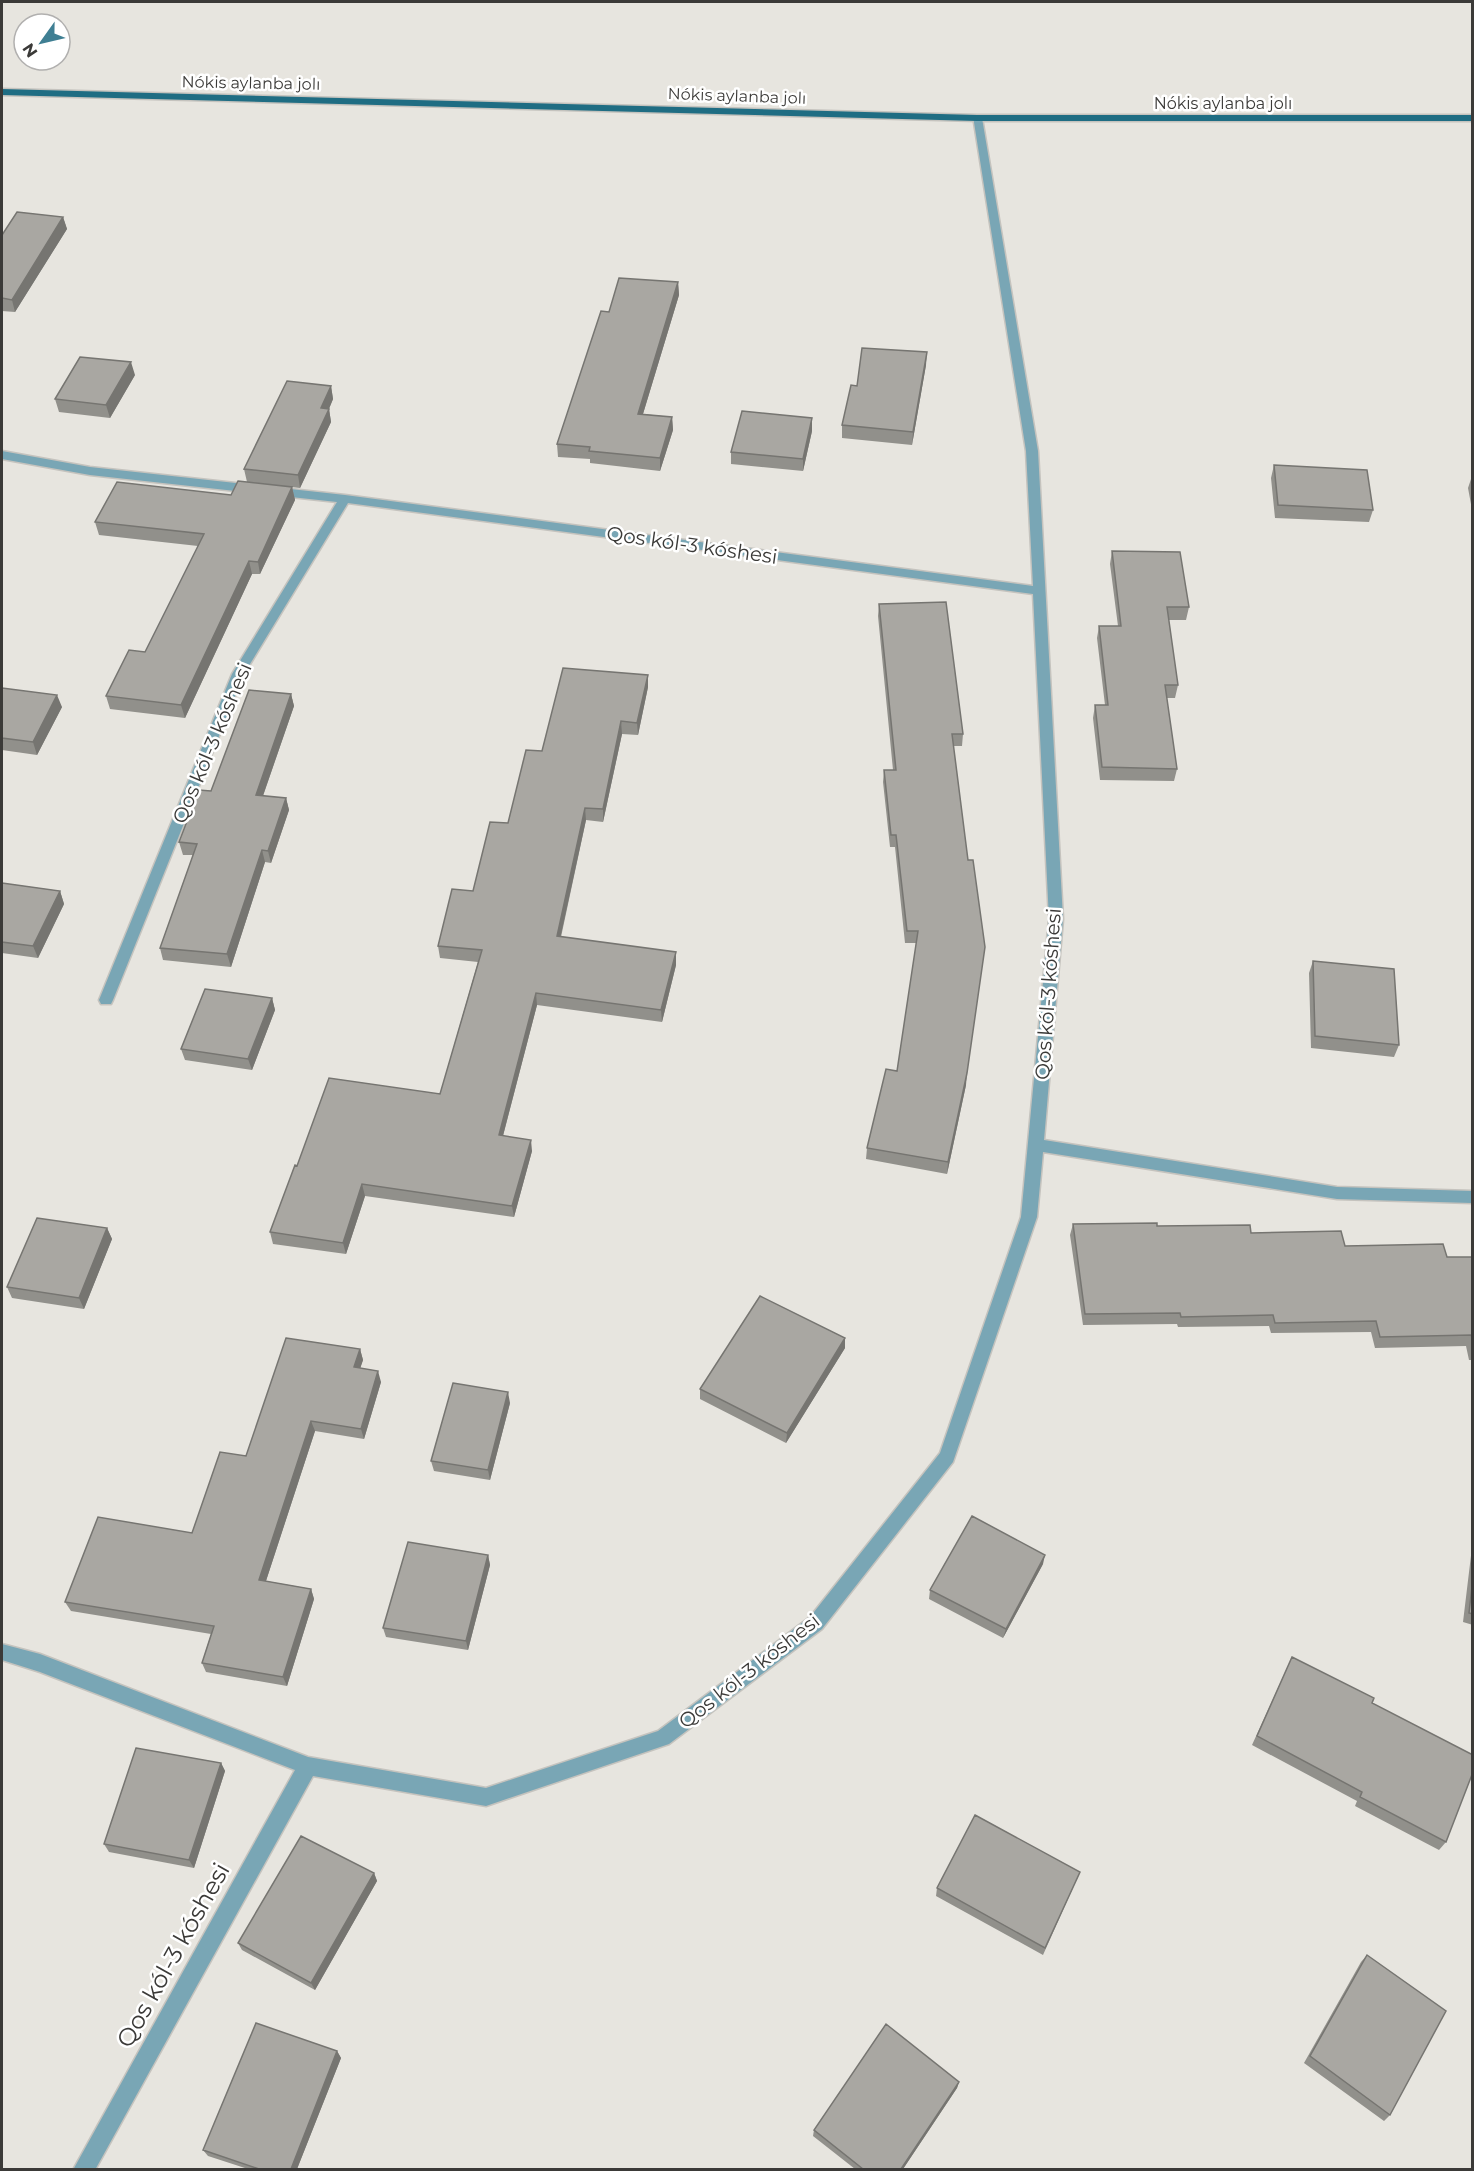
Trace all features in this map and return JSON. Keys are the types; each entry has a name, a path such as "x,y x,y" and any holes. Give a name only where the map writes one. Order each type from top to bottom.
{"main road":[{"name":"Nókis aylanba jolı","path":"2,92 977,118 1473,118"}],"street":[{"name":"Qos kól-3 kóshesi","path":"2,1652 40,1663 308,1766 486,1797 663,1738 816,1623 947,1457 1029,1217 1056,919 1032,451 977,118"},
{"name":"Qos kól-3 kóshesi","path":"2,455 90,471 345,499 1040,591"},
{"name":"Qos kól-3 kóshesi","path":"106,1000 238,674 345,499"},
{"path":"1036,1145 1337,1192 1473,1197"},
{"name":"Qos kól-3 kóshesi","path":"83,2169 308,1766"}],"building":[{"path":"17,212 63,217 12,300 2,298 2,235"},
{"path":"619,278 678,282 638,414 672,417 660,458 589,451 590,447 557,444 601,311 609,312"},
{"path":"862,348 927,352 913,432 842,425 851,385 857,386"},
{"path":"80,357 131,362 106,405 55,399"},
{"path":"287,381 331,386 321,408 329,409 298,475 244,469"},
{"path":"742,411 812,418 803,459 731,452"},
{"path":"1274,465 1367,470 1373,510 1278,505"},
{"path":"238,481 292,487 258,562 249,561 181,705 106,696 129,650 145,652 204,534 95,522 117,482 231,495"},
{"path":"1112,551 1180,552 1189,607 1167,607 1178,685 1165,685 1177,769 1102,767 1095,705 1108,705 1099,626 1121,626"},
{"path":"946,602 963,734 952,734 968,860 973,860 985,947 967,1073 948,1162 867,1148 886,1069 897,1071 918,931 907,931 896,835 891,835 884,770 896,770 879,604"},
{"path":"563,668 648,675 637,723 621,721 603,809 585,808 557,936 676,952 661,1010 536,993 499,1135 531,1140 512,1206 362,1184 343,1243 270,1232 329,1078 440,1094 482,950 438,946 452,889 473,891 490,822 508,823 526,750 542,751"},
{"path":"2,688 57,695 33,742 2,738"},
{"path":"249,690 291,694 256,795 286,798 268,851 262,850 227,954 160,948 197,844 179,842 199,790 211,791"},
{"path":"2,883 60,891 33,946 2,942"},
{"path":"1313,961 1394,969 1399,1045 1315,1036"},
{"path":"205,989 272,998 248,1059 181,1049"},
{"path":"37,1218 107,1228 79,1298 7,1287"},
{"path":"1157,1223 1157,1226 1250,1225 1251,1233 1341,1231 1345,1246 1443,1244 1447,1257 1473,1257 1473,1340 1471,1335 1380,1337 1376,1321 1275,1323 1273,1315 1181,1317 1180,1313 1085,1314 1073,1224"},
{"path":"760,1296 845,1338 787,1433 700,1389"},
{"path":"286,1338 360,1349 354,1367 378,1371 361,1429 311,1421 259,1580 311,1589 283,1677 202,1663 214,1626 65,1602 98,1517 192,1533 220,1452 246,1456"},
{"path":"453,1383 508,1392 488,1470 431,1461"},
{"path":"972,1516 1045,1555 1006,1629 930,1590"},
{"path":"408,1542 488,1555 466,1641 383,1628"},
{"path":"1473,1578 1473,1614 1469,1613"},
{"path":"1292,1657 1374,1698 1372,1703 1473,1755 1473,1772 1446,1842 1360,1797 1362,1792 1257,1736"},
{"path":"136,1748 221,1763 189,1860 104,1844"},
{"path":"975,1815 1080,1872 1045,1948 937,1888"},
{"path":"301,1836 374,1873 311,1983 238,1943"},
{"path":"1367,1955 1446,2011 1390,2115 1310,2056"},
{"path":"256,2023 337,2051 291,2169 259,2169 203,2150"},
{"path":"886,2024 959,2082 901,2169 863,2169 814,2130"}]}
